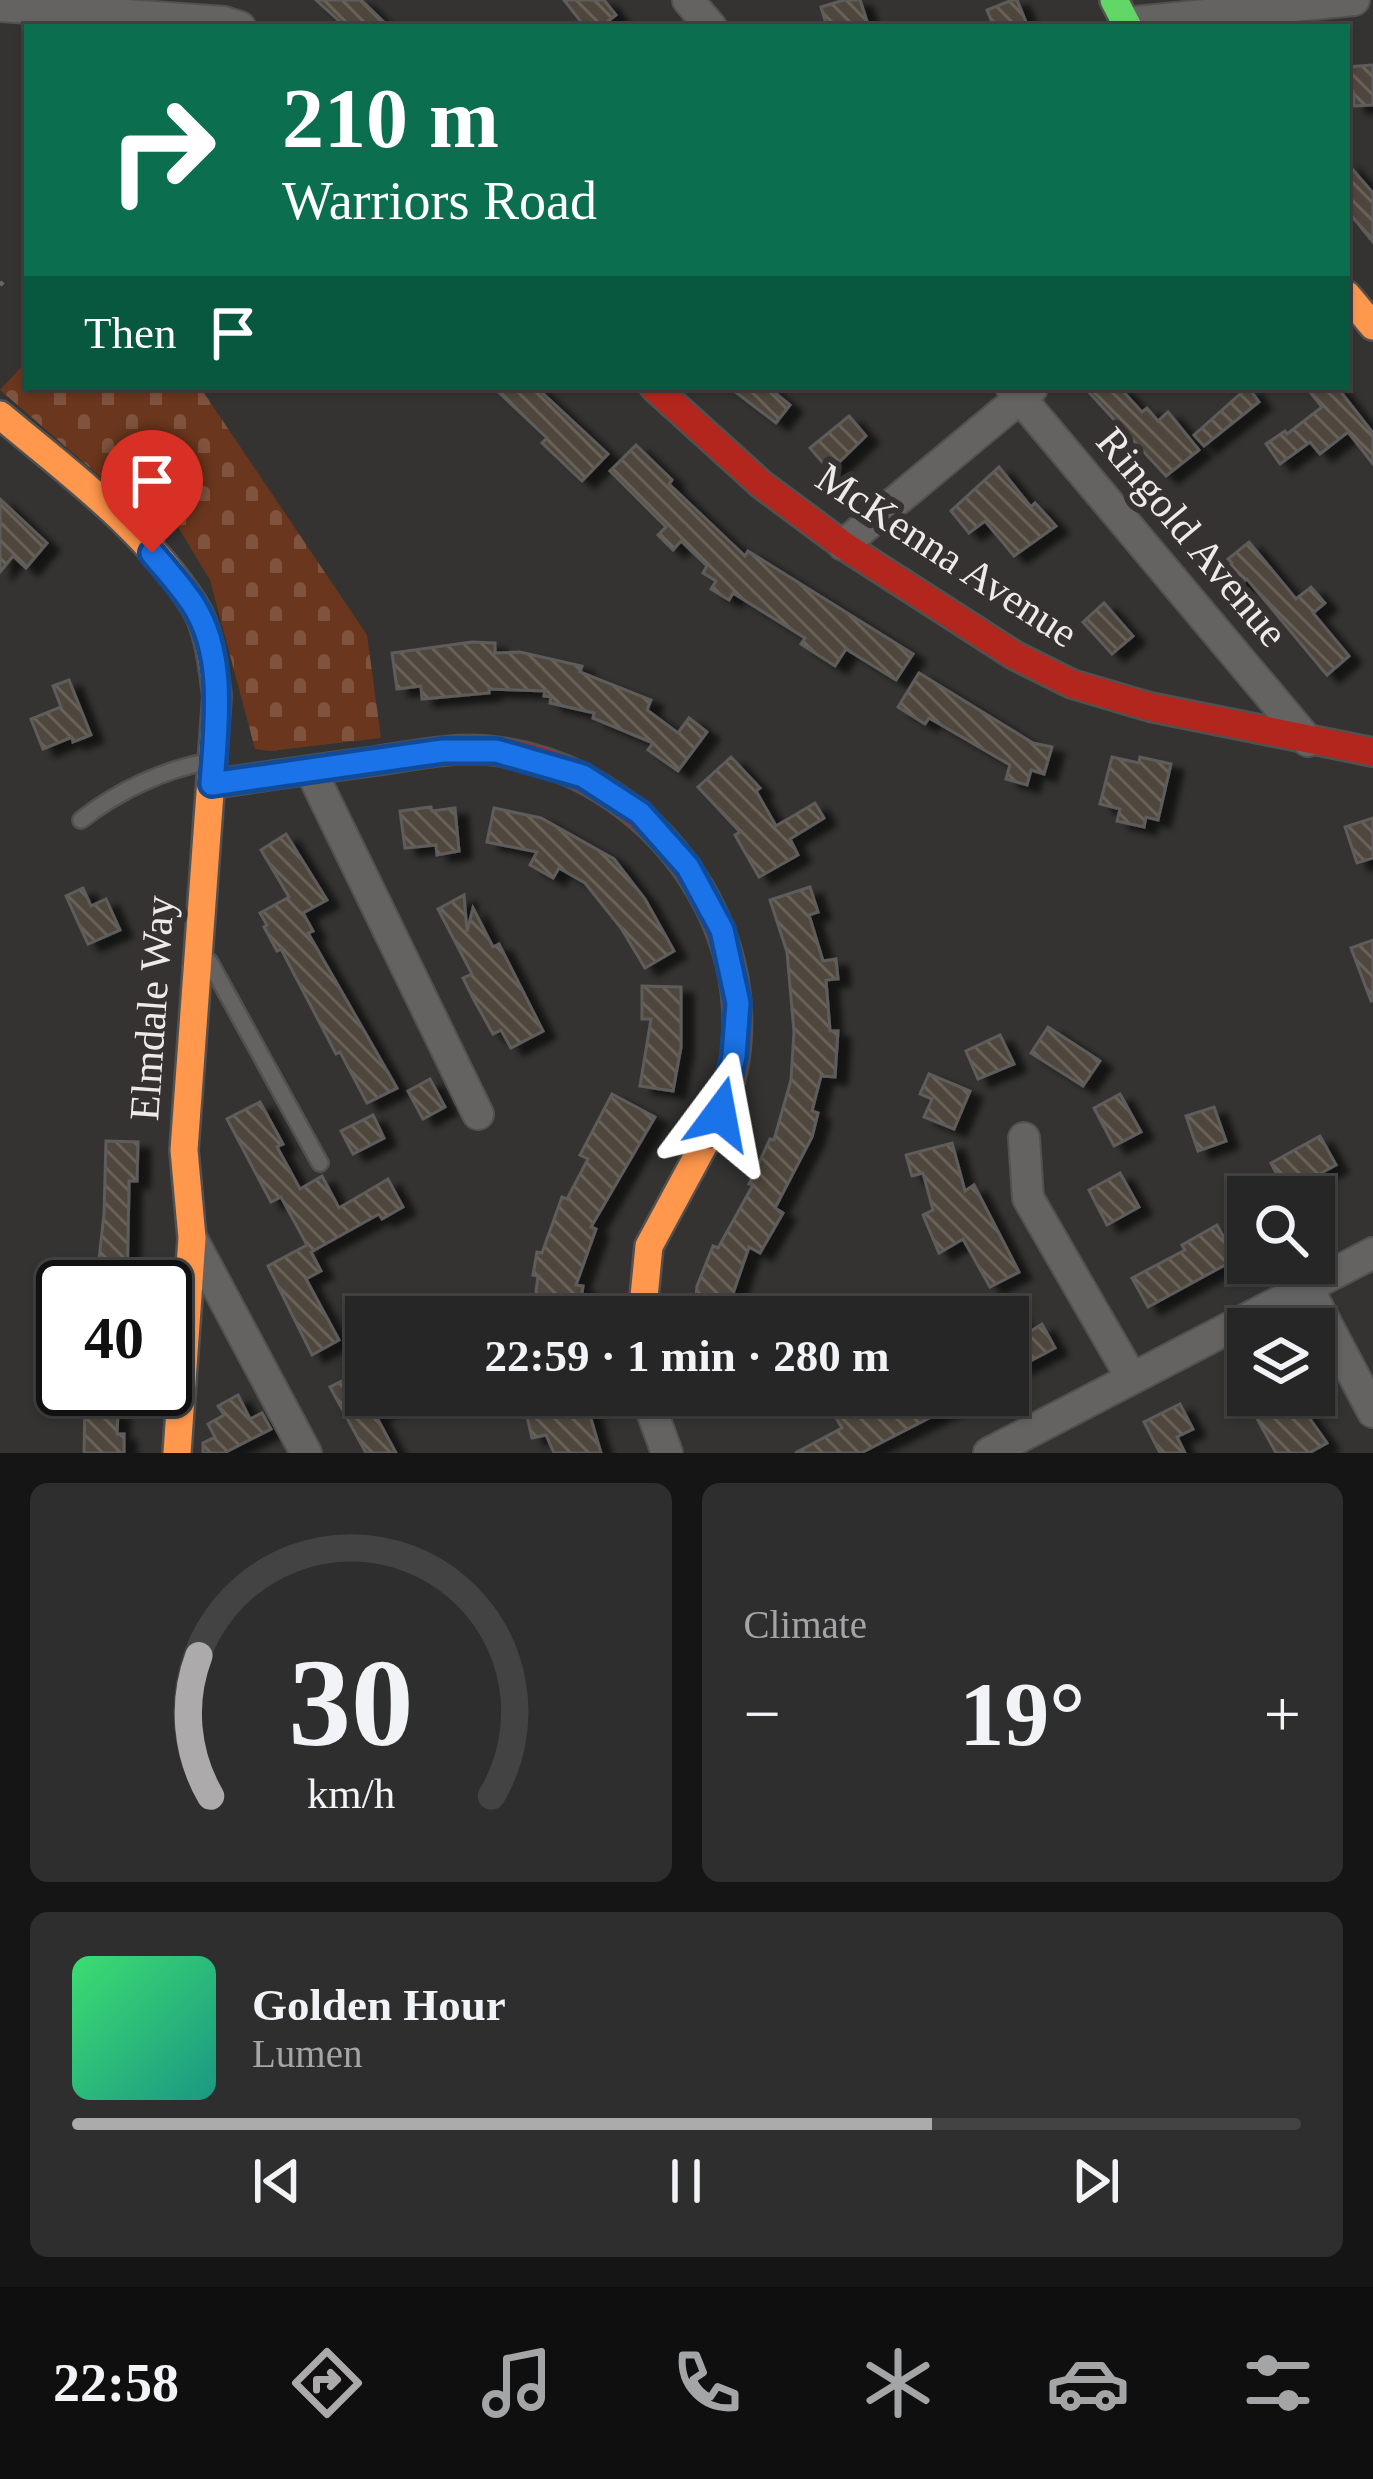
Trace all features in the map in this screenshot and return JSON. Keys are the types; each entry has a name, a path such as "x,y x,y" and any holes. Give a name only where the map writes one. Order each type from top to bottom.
{"street":[{"path":"688,0 708,24"},
{"path":"1123,17 1354,0"},
{"path":"0,6 230,24"},
{"path":"1350,299 1373,326"},
{"name":"McKenna Avenue","path":"657,390 760,484 843,545 1014,656 1072,684 1150,707 1373,752"},
{"path":"843,545 1022,391"},
{"name":"Ringold Avenue","path":"1022,391 1308,741"},
{"name":"Elmdale Way","path":"0,415 130,525 196,608 211,652 217,696 184,1150 192,1238 177,1453"},
{"path":"213,772 311,771 443,751 496,751 583,776 640,813 688,867 722,930 738,1003 734,1056 720,1114 650,1246 644,1296"},
{"path":"311,771 478,1114"},
{"path":"1024,1138 1028,1198 1131,1377"},
{"path":"192,1238 306,1453"},
{"path":"989,1453 1373,1253"},
{"path":"1307,1287 1373,1412"},
{"path":"654,1416 667,1453"}],"lane":[{"path":"81,820 105,801 182,766 213,772"},
{"path":"196,943 226,986 320,1163"}],"green space":[{"path":"24,364 24,390 202,390 367,635 381,738 255,749 210,580 178,527 142,513 0,390"}],"building":[{"path":"316,0 361,0 386,24 343,24"},
{"path":"564,0 604,0 616,15 604,24 583,24"},
{"path":"860,0 868,24 826,24 821,7"},
{"path":"1017,0 1027,24 993,24 987,10"},
{"path":"1373,65 1373,105 1354,106 1350,67"},
{"path":"1350,166 1373,193 1373,242 1350,214"},
{"path":"496,390 539,390 608,454 582,481 542,443 547,438"},
{"path":"733,390 772,390 790,405 776,423"},
{"path":"1087,390 1122,390 1158,421 1168,412 1199,450 1166,476"},
{"path":"1245,390 1259,402 1204,446 1194,435"},
{"path":"1308,390 1339,390 1373,433 1373,464 1348,432 1320,454 1310,442 1280,464 1266,444 1322,407"},
{"path":"849,416 866,436 830,471 810,448"},
{"path":"636,445 672,480 669,484 745,556 748,551 913,654 896,680 846,649 835,666 801,644 805,638 733,593 729,600 711,589 716,581 703,573 707,566 681,541 673,550 658,535 666,527 610,471"},
{"path":"999,467 1031,507 1035,503 1056,526 1014,556 985,521 969,533 951,511"},
{"path":"0,499 47,543 26,568 13,556 0,572"},
{"path":"1249,542 1296,599 1311,587 1325,603 1313,613 1349,656 1327,675 1247,579 1238,586 1225,571 1232,563 1228,559"},
{"path":"1104,603 1133,636 1112,654 1083,622"},
{"path":"495,643 495,653 520,652 582,666 580,672 651,700 647,710 678,733 689,718 707,732 678,771 648,750 653,743 593,718 594,713 550,703 545,691 489,689 489,693 422,699 421,686 397,689 392,653"},
{"path":"919,673 1033,743 1052,747 1044,774 1031,770 1027,785 1006,779 1010,765 929,718 925,724 898,707"},
{"path":"69,680 91,735 43,749 31,719 61,707 53,686"},
{"path":"731,757 760,788 756,791 776,826 815,803 824,818 790,839 798,855 759,877 735,835 740,832 698,787"},
{"path":"1112,757 1171,764 1158,820 1146,817 1144,827 1117,821 1120,809 1100,804"},
{"path":"431,807 432,811 455,808 459,851 437,855 436,845 405,848 400,811"},
{"path":"494,808 541,818 614,859 645,899 674,951 645,968 585,883 559,868 553,878 530,865 537,852 487,842"},
{"path":"1373,818 1373,858 1357,863 1345,827"},
{"path":"286,834 327,900 303,913 313,931 308,933 397,1088 367,1103 264,927 260,913 289,897 261,850"},
{"path":"810,887 818,912 809,915 823,961 836,959 838,979 826,980 830,1031 838,1031 835,1077 821,1076 812,1111 818,1113 812,1137 775,1208 783,1213 760,1253 749,1247 732,1296 696,1296 713,1246 718,1248 753,1185 749,1184 770,1139 774,1140 791,1080 794,1032 787,952 770,900"},
{"path":"83,888 91,906 106,899 120,930 88,944 66,896"},
{"path":"464,895 467,932 473,908 493,947 499,944 543,1031 511,1048 501,1030 493,1034 474,1000 463,978 472,974 438,909"},
{"path":"1373,940 1373,1001 1371,1001 1351,948"},
{"path":"642,986 681,987 681,1047 673,1091 640,1086 651,1019 642,1019"},
{"path":"1048,1027 1100,1061 1083,1086 1031,1053"},
{"path":"1000,1035 1014,1064 978,1079 966,1051"},
{"path":"929,1074 970,1091 954,1129 924,1117 932,1099 920,1094"},
{"path":"430,1079 445,1107 423,1119 408,1091"},
{"path":"612,1094 655,1117 591,1227 596,1229 576,1285 583,1286 582,1296 536,1296 537,1252 542,1253 562,1197 567,1199 588,1159 580,1155"},
{"path":"1120,1094 1141,1132 1114,1146 1094,1108"},
{"path":"260,1102 300,1189 322,1176 339,1208 388,1179 403,1207 382,1219 379,1214 311,1252 321,1271 306,1279 339,1340 312,1355 268,1266 307,1245 281,1197 271,1202 227,1119"},
{"path":"1214,1107 1226,1141 1198,1151 1186,1116"},
{"path":"373,1115 384,1138 353,1154 341,1131"},
{"path":"1320,1136 1336,1165 1316,1176 1278,1176 1271,1163"},
{"path":"106,1141 138,1142 137,1181 129,1181 128,1260 99,1260"},
{"path":"952,1143 965,1191 974,1185 1019,1272 990,1287 963,1239 939,1253 923,1215 933,1210 923,1173 912,1176 906,1155"},
{"path":"1120,1173 1139,1207 1107,1225 1089,1190"},
{"path":"1217,1225 1227,1243 1227,1264 1148,1307 1132,1278 1185,1250 1182,1245"},
{"path":"1042,1324 1055,1348 1029,1362 1029,1332"},
{"path":"345,1380 345,1414 330,1387"},
{"path":"238,1395 250,1419 262,1413 271,1429 224,1453 203,1453 203,1443 215,1437 208,1424 224,1415 218,1406"},
{"path":"1180,1404 1193,1429 1177,1437 1185,1453 1160,1453 1144,1422"},
{"path":"85,1416 118,1416 117,1434 124,1434 124,1453 84,1453"},
{"path":"346,1416 376,1416 396,1453 366,1453"},
{"path":"527,1416 590,1416 601,1453 554,1453 546,1435 532,1438"},
{"path":"835,1416 933,1416 861,1453 795,1453 842,1428"},
{"path":"1256,1416 1308,1416 1327,1443 1309,1453 1276,1453"}],"traffic: fast":[{"path":"1114,0 1126,24"}],"traffic: slow":[{"path":"1350,299 1373,326"},
{"path":"0,415 153,551 194,605 212,661 217,696 184,1150 192,1238 177,1453"},
{"path":"644,1296 649,1246 709,1135"}],"traffic: jam":[{"path":"657,390 761,484 843,545 1014,655 1072,684 1150,707 1373,752"},
{"path":"212,784 480,750 558,767 615,797 663,839 701,890 726,948 737,1009 732,1073 709,1135"}],"route":[{"path":"152,553 196,608 211,652 217,696 212,784 443,751 496,751 583,776 640,813 688,867 722,930 738,1003 734,1056 720,1114"}]}
